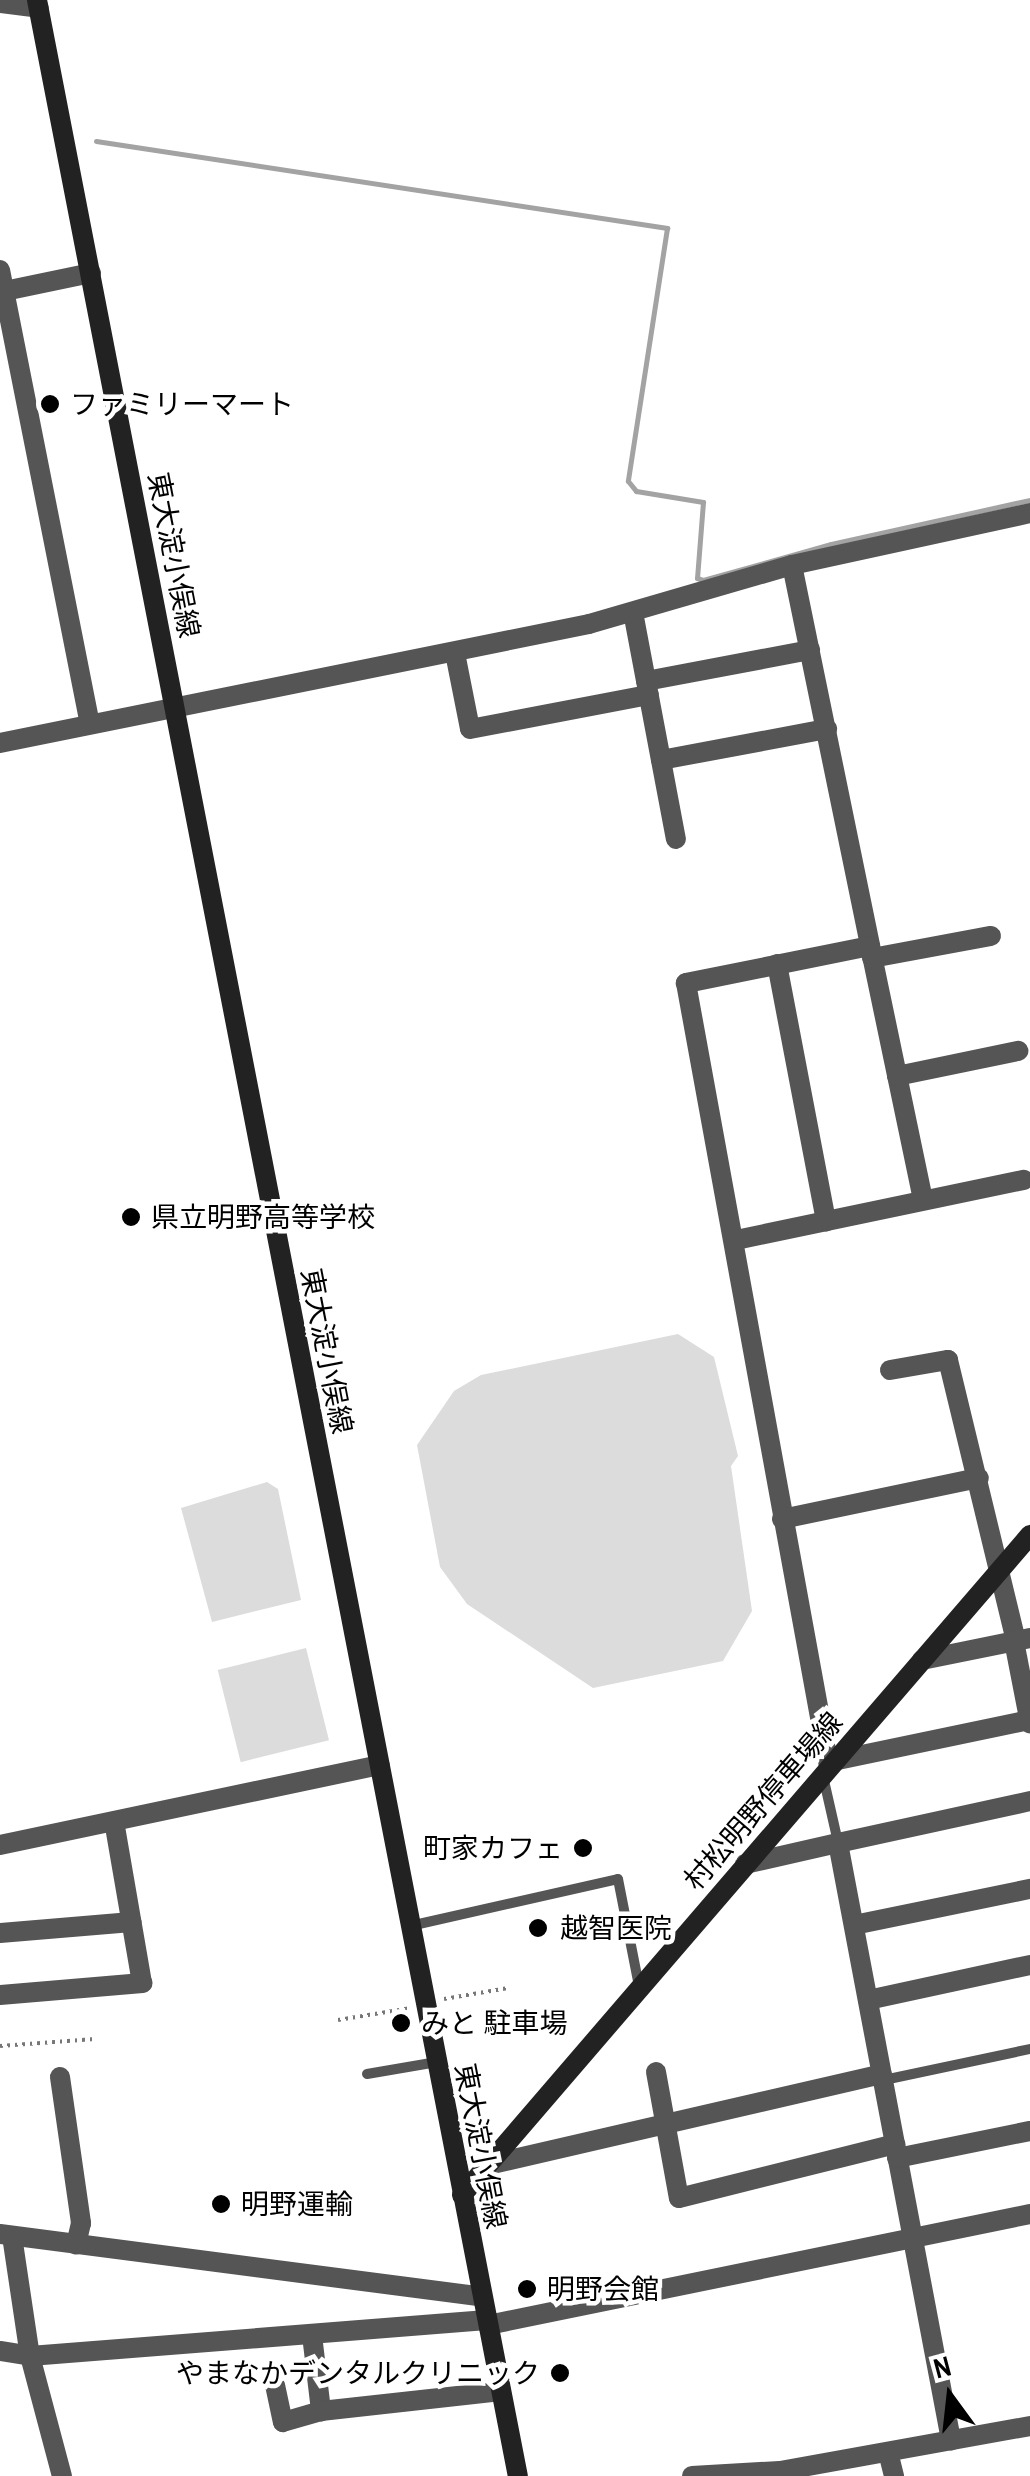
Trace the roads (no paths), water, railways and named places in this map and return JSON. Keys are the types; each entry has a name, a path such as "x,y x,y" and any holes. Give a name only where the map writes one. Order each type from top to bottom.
{"main road":[{"name":"東大淀小俣線","path":"38,4 518,2476"},
{"name":"村松明野停車場線","path":"462,2195 1030,1535"}],"street":[{"path":"0,3 38,4"},
{"path":"90,723 1,284 91,272"},
{"path":"0,743 174,704 455,653 633,612 792,565 1030,513"},
{"path":"792,565 923,1200"},
{"path":"633,612 676,838"},
{"path":"455,653 470,729 810,650"},
{"path":"661,760 827,729"},
{"path":"890,1370 948,1360 1020,1640 1030,1721 828,1767 736,1240 686,982 777,964 991,936"},
{"path":"777,964 826,1221"},
{"path":"897,1076 1018,1051"},
{"path":"736,1240 1024,1180"},
{"path":"782,1519 979,1478"},
{"path":"922,1660 1020,1640"},
{"path":"0,1845 380,1765"},
{"path":"745,1864 1030,1801"},
{"path":"0,1995 142,1983 114,1821"},
{"path":"838,1843 950,2440"},
{"path":"854,1924 1030,1889"},
{"path":"0,1933 132,1922"},
{"path":"868,2000 1030,1965"},
{"path":"656,2072 679,2198 896,2151 1030,2130"},
{"path":"60,2077 81,2224 76,2244"},
{"path":"488,2164 882,2078"},
{"path":"0,2351 30,2356 487,2322 1030,2214"},
{"path":"62,2476 30,2356 6,2235 482,2297"},
{"path":"312,2336 321,2411"},
{"path":"276,2385 283,2422 321,2411 501,2391"},
{"path":"692,2476 780,2471 1030,2426"},
{"path":"888,2452 894,2476"}],"lane":[{"path":"828,1767 838,1843"},
{"path":"410,1926 618,1879 639,1986"},
{"path":"882,2078 1030,2049"},
{"path":"368,2074 437,2062"}],"waterway":[{"path":"96,141 667,228 628,481 636,491 703,502 697,578 703,580 831,544 1030,500"}],"place":[{"name":"ファミリーマート","path":"50,404"},
{"name":"県立明野高等学校","path":"131,1217"},
{"name":"町家カフェ","path":"583,1848"},
{"name":"越智医院","path":"538,1928"},
{"name":"みと 駐車場","path":"401,2023"},
{"name":"明野運輸","path":"221,2204"},
{"name":"明野会館","path":"527,2289"},
{"name":"やまなかデンタルクリニック","path":"560,2373"}]}
